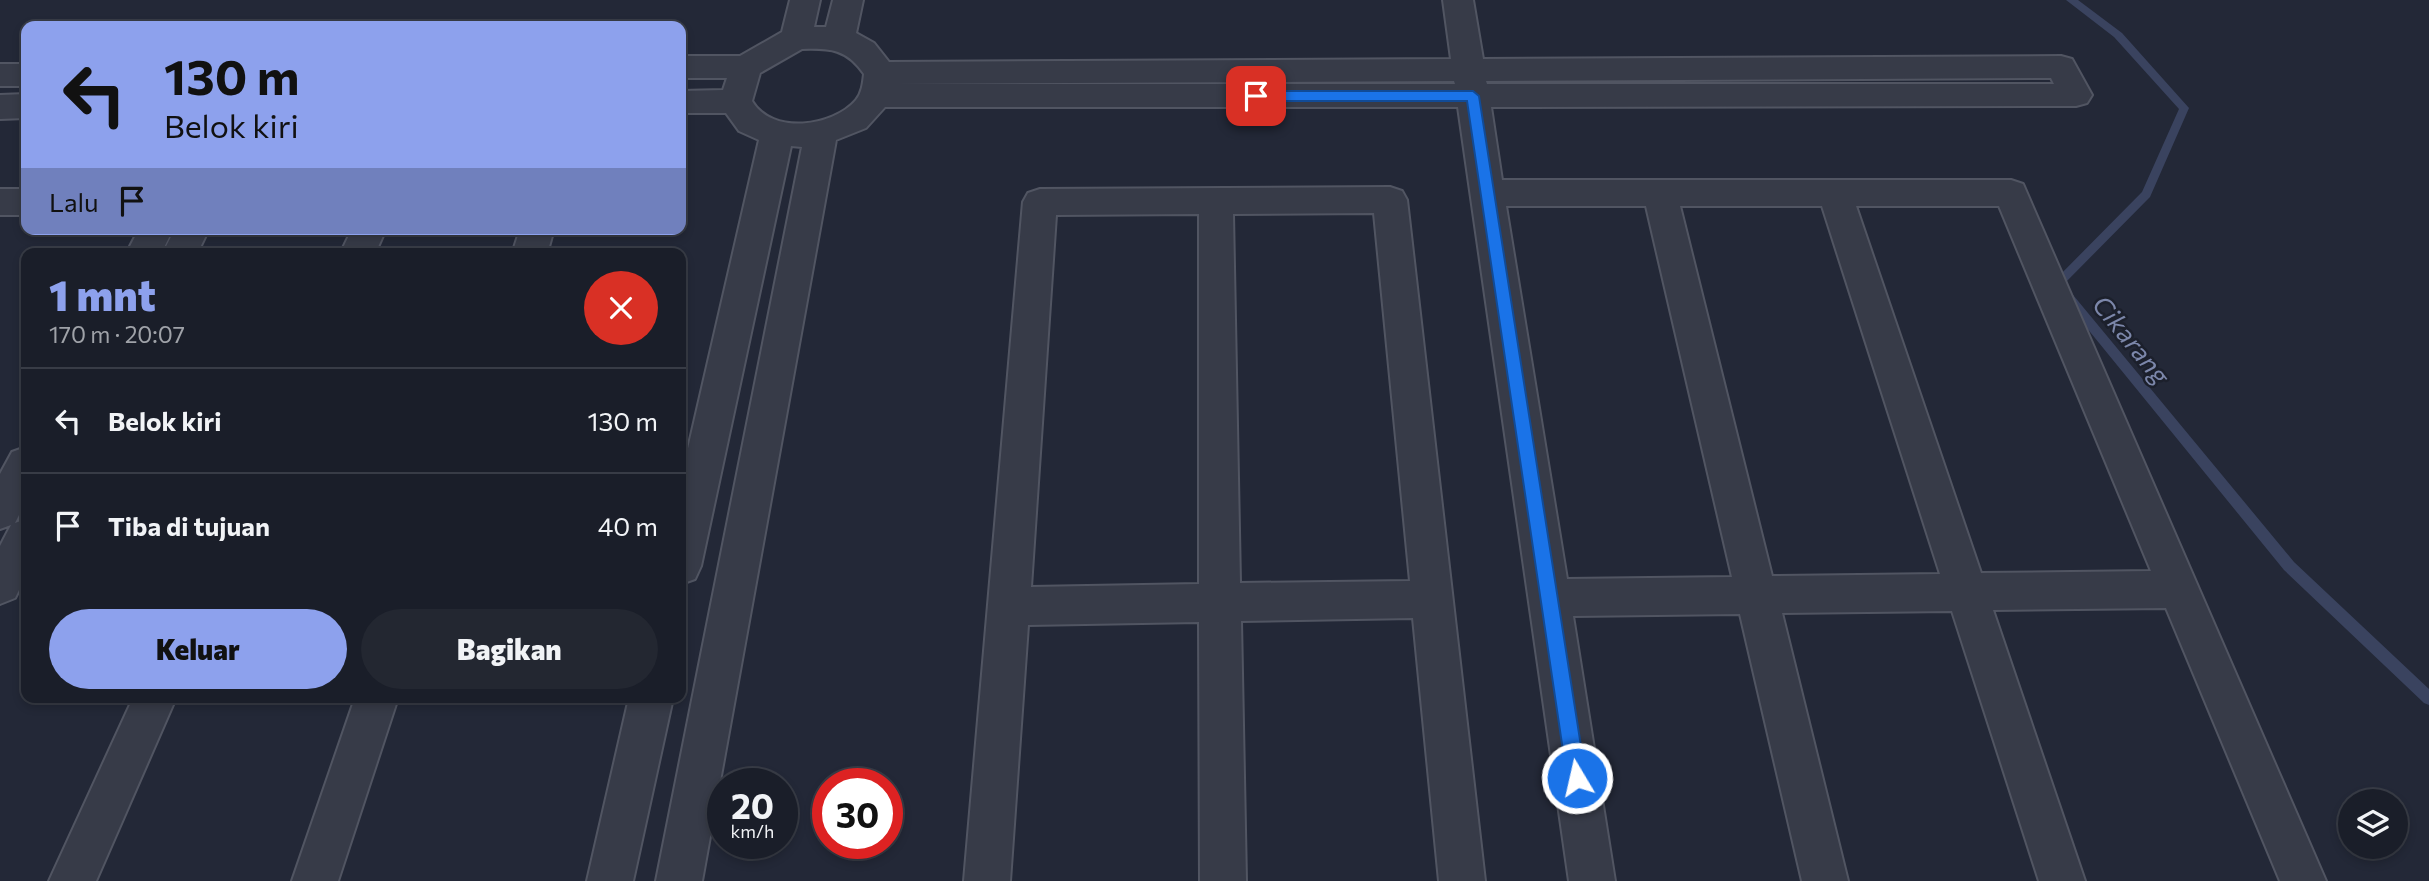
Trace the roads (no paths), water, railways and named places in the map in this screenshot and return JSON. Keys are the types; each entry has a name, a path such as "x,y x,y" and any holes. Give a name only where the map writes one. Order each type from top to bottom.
{"street":[{"path":"796,38 805,0"},
{"path":"839,38 848,0"},
{"path":"1458,0 1592,881"},
{"path":"686,67 746,66 796,38 839,38 867,51 878,85"},
{"path":"736,102 746,66"},
{"path":"878,85 1471,83 2076,95 2061,67 1471,83"},
{"path":"0,75 21,75"},
{"path":"736,102 750,122 777,135 821,134 855,120 878,85"},
{"path":"686,102 736,102"},
{"path":"0,107 21,106"},
{"path":"679,881 821,134"},
{"path":"686,543 777,135"},
{"path":"1488,193 2011,193 2303,881"},
{"path":"1660,193 1825,881"},
{"path":"1835,193 2062,881"},
{"path":"987,881 1040,202 1390,200 1462,881"},
{"path":"1216,201 1223,881"},
{"path":"0,512 21,473"},
{"path":"700,479 755,482"},
{"path":"0,528 21,528"},
{"path":"0,585 21,546"},
{"path":"1549,598 2180,589"},
{"path":"1008,606 1432,600"},
{"path":"72,881 153,703"},
{"path":"315,881 375,703"},
{"path":"610,881 650,703"}],"waterway":[{"name":"Cikarang","path":"2071,0 2118,35 2184,108 2146,194 2057,284 2289,566 2429,698"}]}
